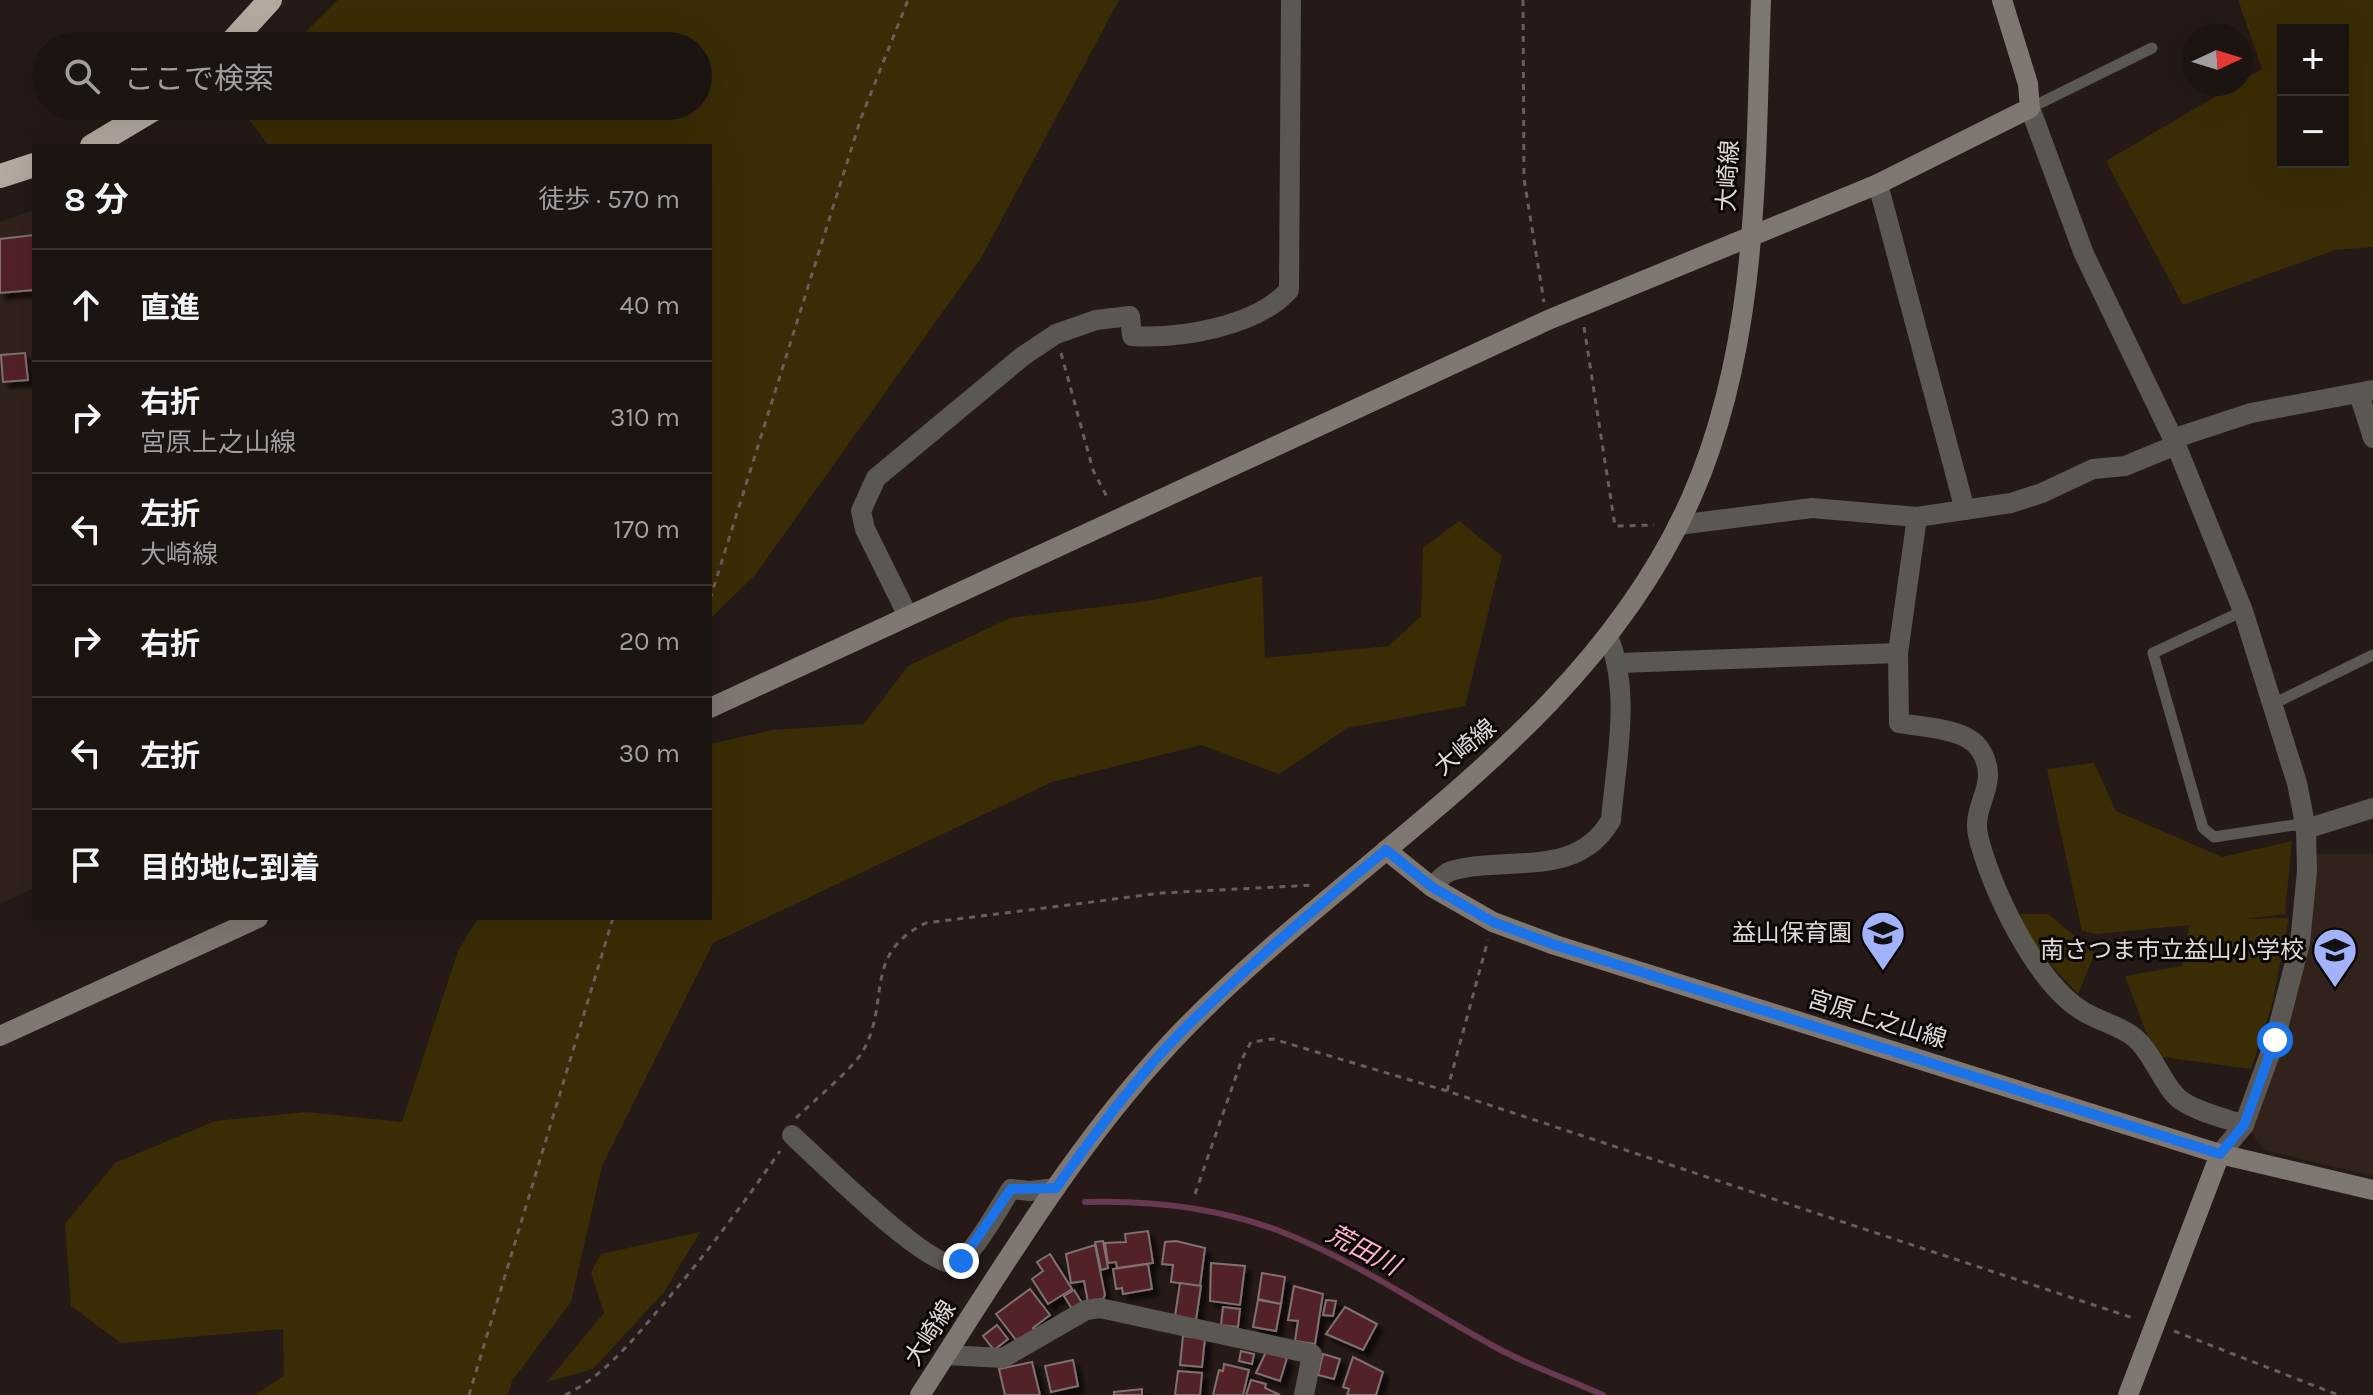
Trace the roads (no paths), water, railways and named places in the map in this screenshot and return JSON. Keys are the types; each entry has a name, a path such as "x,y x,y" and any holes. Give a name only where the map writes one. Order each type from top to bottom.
{"highway":[{"path":"241,32 270,0"},
{"path":"95,144 136,120"},
{"path":"0,176 32,166"}],"street":[{"path":"908,616 865,529 861,511 876,478 1023,356 1056,334 1085,323 1130,316 1132,336 1163,338 1201,331 1275,305 1289,290 1291,0"},
{"name":"大崎線","path":"920,1395 1056,1188 1108,1115 1185,1028 1335,892 1524,731 1609,639 1678,525 1710,448 1728,393 1751,237 1761,0"},
{"path":"2002,0 2028,84 2030,108 2084,254 2174,442 2243,611 2297,783 2306,829 2307,871 2300,943 2275,1040 2244,1125 2220,1154 2128,1395"},
{"path":"712,707 1548,320 1878,184 2030,108"},
{"path":"1878,184 1934,381 1965,510"},
{"path":"1678,525 1812,508 1917,517 2021,500 2093,469 2125,466 2174,442 2251,413 2366,392 2373,438"},
{"path":"1917,517 1898,653 1899,723 1962,736 1976,743 1989,766 1977,832 2018,939 2035,963 2079,1009 2133,1036 2181,1100 2244,1125"},
{"path":"1432,887 1448,871 1564,858 1590,846 1603,833 1611,820 1621,701 1619,663 1609,639"},
{"path":"1619,663 1898,653"},
{"path":"2306,829 2373,808"},
{"name":"宮原上之山線","path":"1386,850 1432,887 1493,922 1555,945 2220,1154 2373,1190"},
{"path":"0,1036 254,920"},
{"path":"792,1135 917,1248 945,1264 954,1264 966,1255 1011,1189 1056,1188"},
{"path":"946,1355 1003,1358 1086,1310 1100,1308 1312,1354 1304,1395"}],"lane":[{"path":"2030,108 2152,48"},
{"path":"2243,611 2153,653 2203,828 2214,837 2294,825 2306,829"},
{"path":"2273,704 2373,655"}],"waterway":[{"name":"荒田川","path":"1085,1202 1134,1202 1182,1207 1231,1216 1277,1230 1362,1270 1510,1355 1603,1395"}],"place":[{"name":"益山保育園","path":"1883,972"},
{"name":"南さつま市立益山小学校","path":"2335,989"}]}
